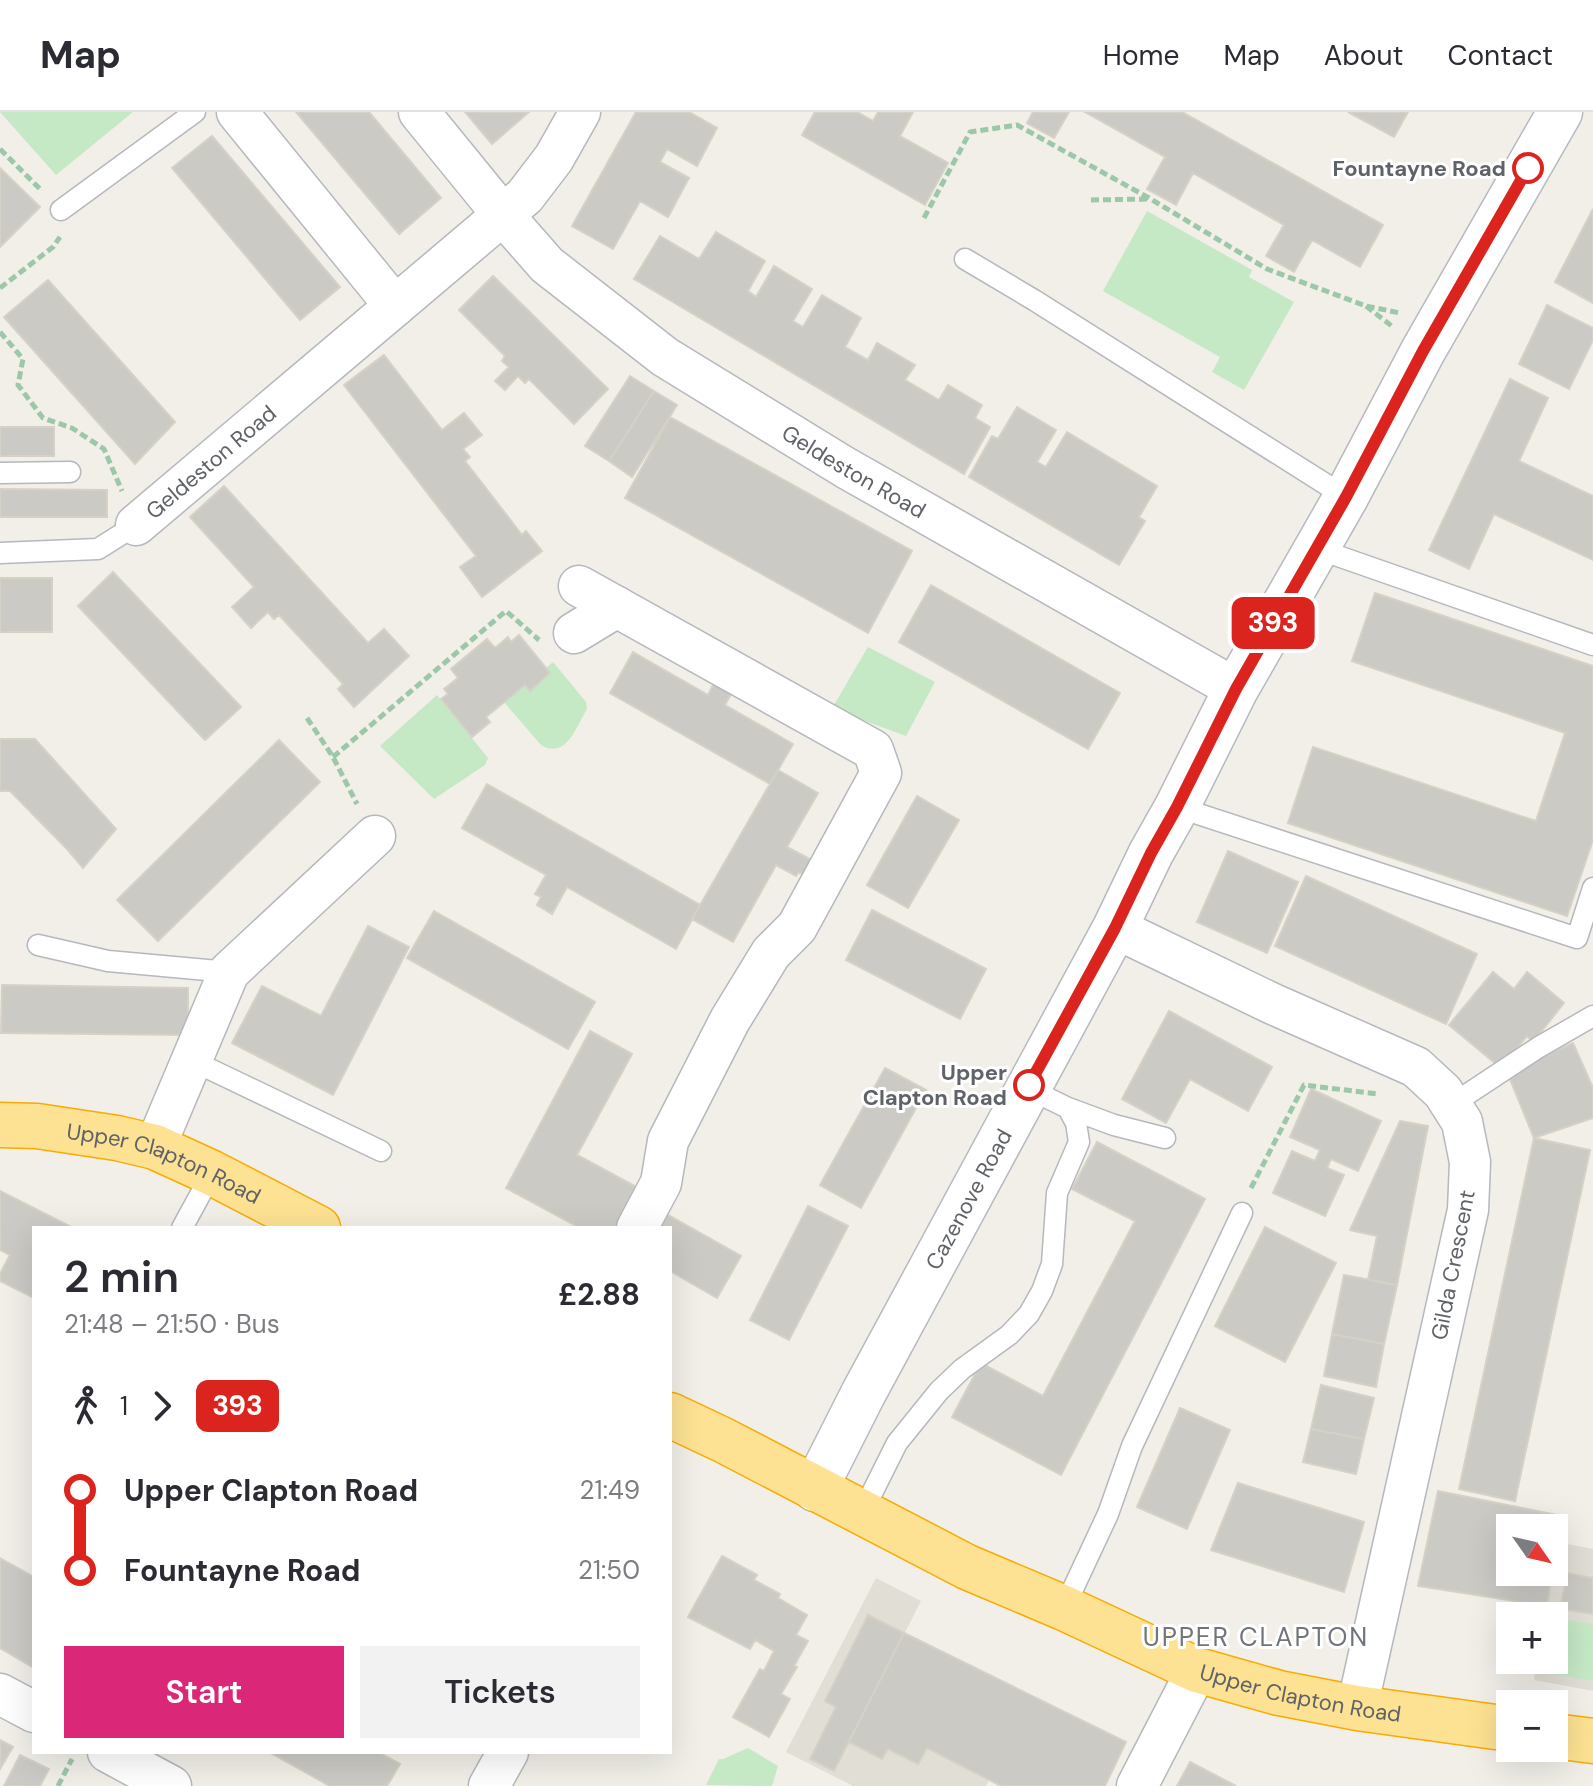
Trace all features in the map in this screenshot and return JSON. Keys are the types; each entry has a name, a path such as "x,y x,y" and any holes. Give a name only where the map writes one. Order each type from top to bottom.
{"highway":[{"name":"Upper Clapton Road","path":"0,1125 37,1126 155,1147 314,1226"},
{"name":"Upper Clapton Road","path":"675,1428 723,1440 967,1567 1197,1670 1279,1693 1357,1708 1496,1727"},
{"path":"1568,1738 1593,1741"}],"street":[{"path":"237,112 395,306"},
{"name":"Geldeston Road","path":"419,112 547,265 665,357 846,468 1236,689"},
{"path":"503,215 525,196 554,158 580,112"},
{"name":"Cazenove Road","path":"815,1489 870,1380 1115,928 1236,689 1560,112"},
{"name":"Geldeston Road","path":"136,525 503,215"},
{"path":"579,586 873,750 881,773 797,927 771,953 730,1020 668,1141 661,1183 638,1226"},
{"path":"574,633 617,607"},
{"path":"155,1147 229,972 375,836"},
{"name":"Gilda Crescent","path":"1115,928 1273,1004 1416,1067 1443,1092 1462,1122 1470,1162 1468,1210 1357,1708"},
{"path":"1137,1786 1197,1670"},
{"path":"0,1694 32,1711"},
{"path":"112,1754 171,1786"},
{"path":"489,1786 507,1754"}],"lane":[{"path":"61,210 195,112"},
{"path":"965,259 1346,497"},
{"path":"0,473 70,472"},
{"path":"0,553 98,549 136,525"},
{"path":"1315,548 1593,645"},
{"path":"1177,807 1577,938 1593,888"},
{"path":"38,945 108,961 229,972"},
{"path":"1451,1105 1539,1047 1593,1016"},
{"path":"193,1061 381,1151"},
{"path":"1027,1088 1114,1125 1165,1138"},
{"path":"862,1513 897,1443 939,1391 962,1369 1009,1335 1029,1314 1042,1291 1052,1264 1057,1193 1079,1142 1076,1123 1068,1108"},
{"path":"183,1226 212,1173"},
{"path":"1064,1608 1108,1514 1132,1446 1242,1213"}],"path":[{"path":"924,218 970,132 1017,125 1149,198 1267,269 1366,306 1440,321"},
{"path":"0,149 61,210 68,226 53,247 0,288"},
{"path":"1091,200 1149,198"},
{"path":"0,332 23,359 18,385 43,418 72,428 104,449 136,525"},
{"path":"333,757 506,611 546,646 574,633"},
{"path":"307,718 333,757 375,836"},
{"path":"1242,1213 1253,1182 1304,1085 1391,1095 1407,1063"},
{"path":"58,1786 75,1754"}],"shaded area":[{"path":"1568,1544 1593,1549 1593,1691 1534,1680 1535,1674 1568,1674 1568,1602 1547,1602 1550,1586 1568,1586"},
{"path":"876,1578 921,1601 849,1742 882,1759 888,1749 918,1764 927,1748 989,1780 986,1786 853,1786 786,1752"}],"green space":[{"path":"0,112 133,112 56,175"},
{"path":"1147,211 1252,270 1249,277 1294,302 1244,390 1212,372 1220,357 1103,291"},
{"path":"868,647 935,682 906,736 860,719 856,725 831,710"},
{"path":"553,662 586,702 587,709 569,739 557,748 541,745 504,702 525,685 530,690 550,674 546,668"},
{"path":"437,695 488,758 485,765 434,799 380,746"},
{"path":"1568,1620 1593,1624 1593,1681 1553,1674 1568,1674"},
{"path":"748,1748 778,1766 772,1786 706,1785 719,1759"}],"building":[{"path":"296,112 369,112 441,198 399,234"},
{"path":"465,112 529,112 492,144"},
{"path":"636,112 689,112 717,128 697,166 667,149 660,162 689,178 668,217 640,201 613,249 572,226"},
{"path":"815,112 857,112 873,121 878,112 913,112 900,136 948,163 925,205 802,135"},
{"path":"1033,112 1069,112 1054,138 1027,123"},
{"path":"1085,112 1182,112 1383,225 1360,267 1312,240 1294,272 1266,256 1284,225 1193,173 1176,205 1147,189 1165,157"},
{"path":"1348,112 1408,112 1394,137"},
{"path":"212,136 340,287 300,320 172,168"},
{"path":"0,168 40,207 0,247"},
{"path":"1593,209 1593,303 1555,282"},
{"path":"716,232 765,261 748,291 756,297 774,266 812,289 793,321 803,327 822,295 861,318 845,347 868,360 877,343 915,365 905,380 939,400 948,385 982,405 975,418 990,427 964,474 634,279 660,236 699,259"},
{"path":"493,276 608,389 574,424 529,379 525,383 518,376 505,390 495,381 509,367 502,361 505,356 459,310"},
{"path":"48,280 175,422 135,464 4,317"},
{"path":"1547,305 1593,328 1593,340 1569,389 1519,364"},
{"path":"384,355 442,430 464,413 482,435 463,449 470,457 465,461 522,535 526,531 542,551 482,597 460,567 476,556 344,385"},
{"path":"630,376 654,391 609,461 585,446"},
{"path":"1510,379 1548,398 1519,461 1593,496 1593,560 1494,514 1469,569 1429,550"},
{"path":"654,391 677,405 632,477 609,461"},
{"path":"1017,407 1056,430 1037,462 1046,467 1067,432 1157,486 1139,517 1145,521 1119,565 969,477 992,436 998,439"},
{"path":"670,417 912,551 868,633 625,498"},
{"path":"0,427 54,427 54,456 0,456"},
{"path":"224,486 368,643 384,629 409,656 354,707 338,689 343,684 279,615 274,619 268,612 251,628 232,607 254,587 190,517"},
{"path":"0,489 107,490 107,517 0,517"},
{"path":"113,572 241,707 205,740 78,606"},
{"path":"0,578 52,578 52,632 0,632"},
{"path":"931,585 1120,693 1088,749 899,642"},
{"path":"1375,593 1593,666 1593,840 1567,916 1288,823 1313,747 1536,821 1565,733 1352,661"},
{"path":"519,635 550,673 530,691 525,685 486,717 490,722 472,737 441,699 448,694 444,689 458,678 451,669 487,639 495,648 508,637 511,642"},
{"path":"633,652 708,695 718,675 736,685 725,705 793,744 770,784 610,693"},
{"path":"0,739 35,739 116,829 83,868 10,791 0,791"},
{"path":"279,740 320,782 158,941 117,900"},
{"path":"778,770 818,793 787,847 815,862 807,877 799,872 796,876 776,865 733,942 692,919"},
{"path":"487,784 700,905 676,949 567,887 552,914 537,905 541,897 535,894 546,875 462,828"},
{"path":"917,796 959,820 908,908 867,885"},
{"path":"1228,851 1298,882 1267,953 1197,922"},
{"path":"1306,876 1477,954 1446,1024 1275,946"},
{"path":"872,910 986,969 960,1019 846,960"},
{"path":"434,911 595,1002 568,1049 407,958"},
{"path":"368,926 409,947 333,1095 232,1043 262,986 321,1016"},
{"path":"1493,972 1514,989 1527,972 1564,1003 1533,1042 1527,1036 1501,1068 1449,1025"},
{"path":"2,985 188,988 188,1035 1,1033"},
{"path":"1169,1011 1272,1067 1248,1111 1190,1079 1166,1123 1122,1099"},
{"path":"590,1031 632,1054 577,1155 642,1190 623,1226 576,1226 506,1188"},
{"path":"1573,1043 1593,1088 1593,1118 1534,1138 1507,1072"},
{"path":"885,1068 926,1090 861,1208 820,1185"},
{"path":"1311,1089 1381,1121 1358,1171 1331,1159 1327,1168 1344,1175 1325,1216 1273,1193 1292,1151 1315,1161 1320,1150 1290,1137"},
{"path":"1400,1121 1428,1126 1397,1285 1368,1280 1377,1236 1350,1230"},
{"path":"1534,1138 1590,1150 1515,1501 1459,1489"},
{"path":"1097,1142 1205,1199 1061,1475 952,1417 981,1363 1043,1396 1135,1221 1072,1189"},
{"path":"0,1191 69,1226 32,1226 32,1297 0,1281 0,1274 10,1255 0,1250"},
{"path":"808,1206 848,1226 789,1340 750,1320"},
{"path":"661,1211 741,1256 717,1298 672,1272 672,1226 653,1226"},
{"path":"1265,1227 1336,1263 1285,1362 1215,1326"},
{"path":"1344,1275 1397,1285 1384,1344 1332,1334"},
{"path":"1332,1334 1384,1344 1376,1387 1324,1376"},
{"path":"1321,1385 1374,1398 1364,1439 1311,1429"},
{"path":"1180,1408 1230,1430 1187,1529 1137,1507"},
{"path":"1311,1429 1364,1439 1356,1474 1303,1462"},
{"path":"1238,1483 1364,1522 1344,1592 1211,1550"},
{"path":"1438,1491 1552,1514 1496,1514 1496,1586 1550,1586 1548,1602 1521,1602 1418,1586"},
{"path":"722,1556 757,1575 754,1580 780,1594 778,1598 807,1615 796,1635 808,1641 781,1694 790,1699 769,1737 733,1717 774,1651 755,1640 750,1649 688,1617"},
{"path":"0,1558 32,1576 32,1667 0,1648"},
{"path":"1568,1573 1593,1578 1593,1614 1568,1610 1568,1602 1561,1602 1564,1586 1568,1586"},
{"path":"868,1615 904,1633 834,1771 810,1759 836,1707 825,1701"},
{"path":"904,1633 1126,1742 1105,1786 1001,1786 927,1748 918,1764 888,1749 882,1759 849,1742"},
{"path":"0,1740 13,1747 0,1769"},
{"path":"273,1754 382,1754 400,1764 387,1786 330,1786"},
{"path":"20,1755 49,1769 40,1786 4,1786"},
{"path":"1190,1762 1236,1786 1177,1786"}],"bus line":[{"name":"393","path":"1029,1085 1115,928 1236,689 1528,168"}],"place":[{"name":"Fountayne Road","path":"1528,168"},
{"name":"Upper Clapton Road","path":"1029,1085"}],"district":[{"name":"UPPER CLAPTON","path":"1256,1637"}]}
